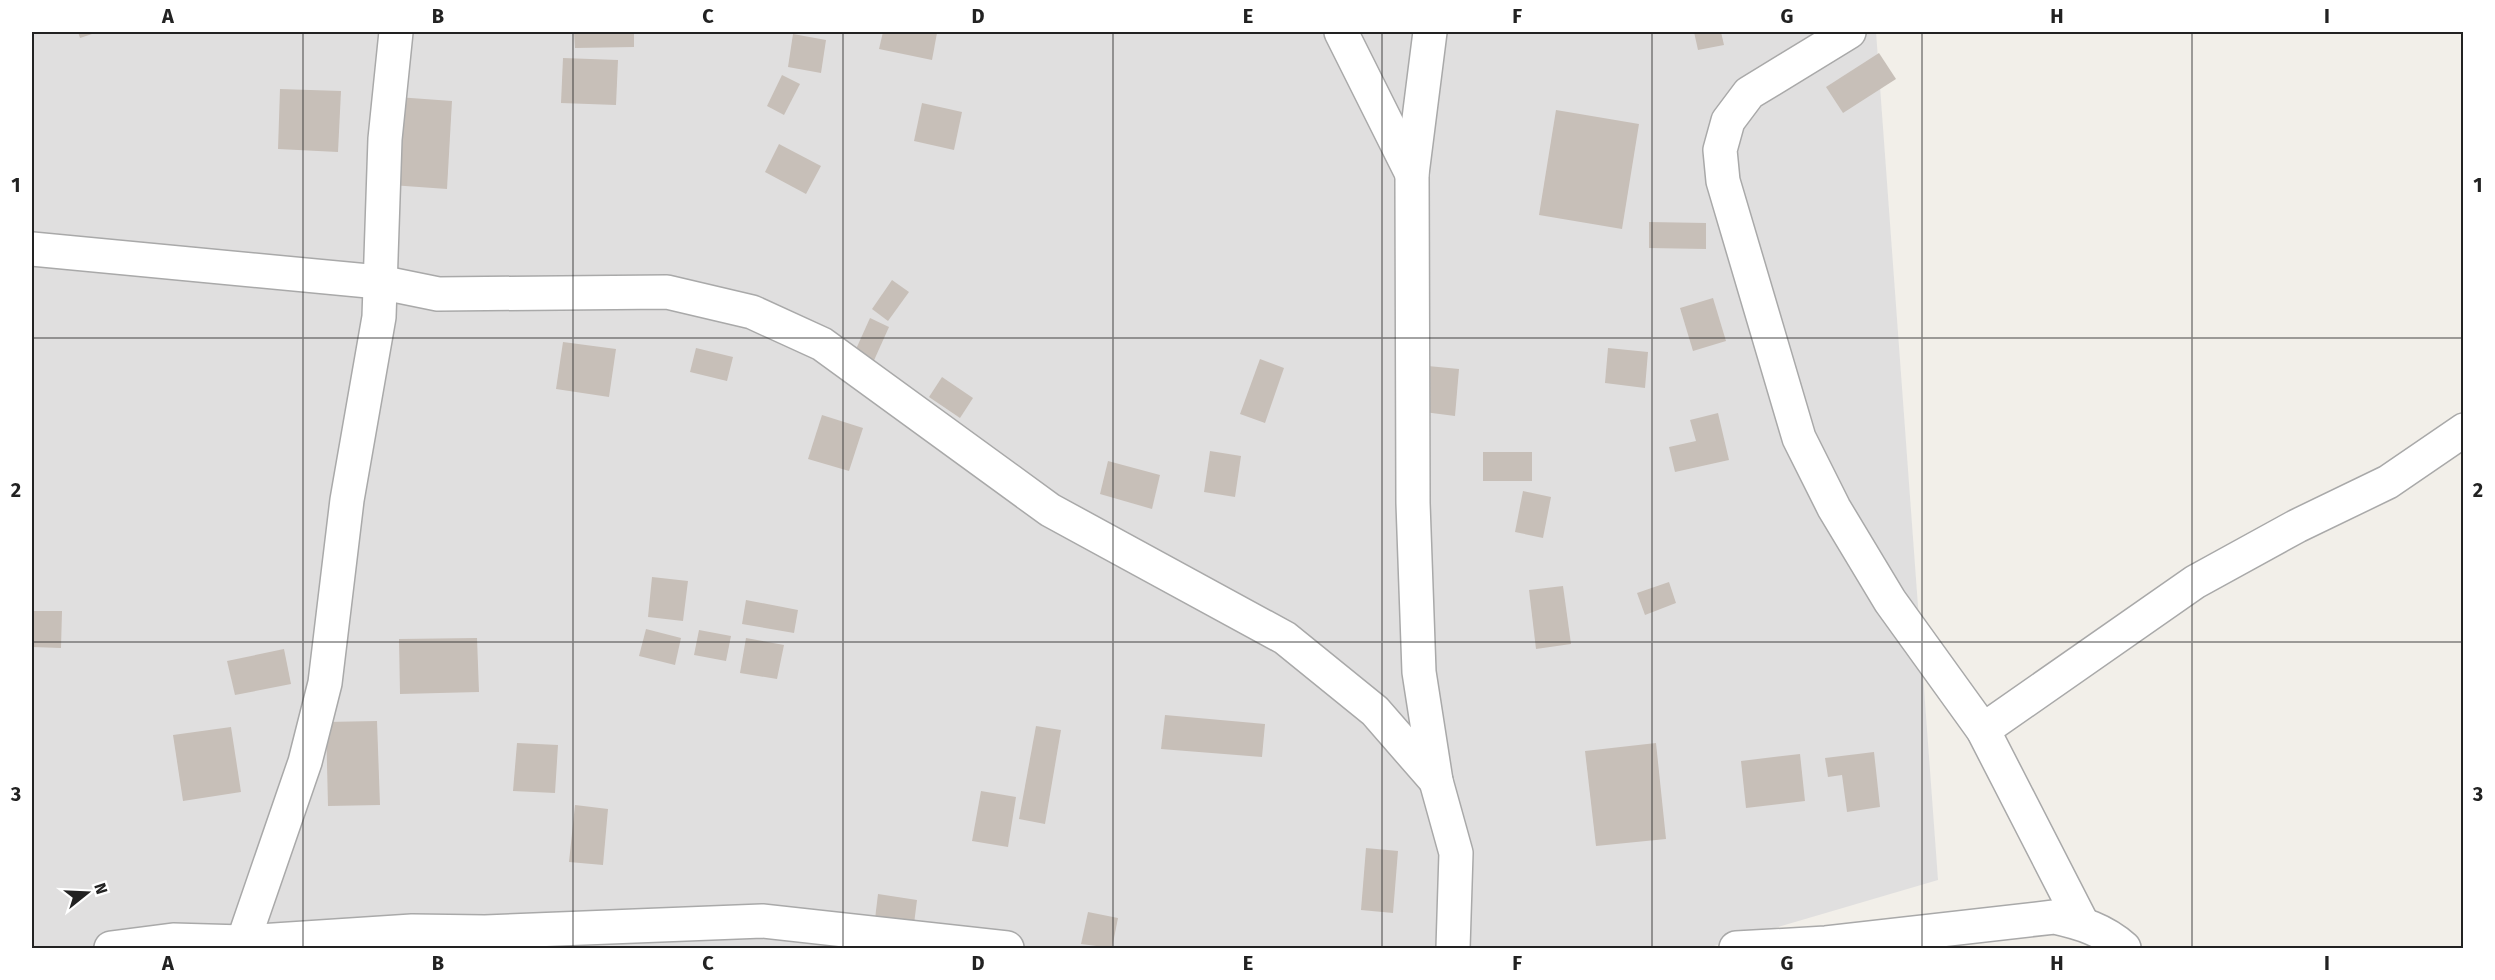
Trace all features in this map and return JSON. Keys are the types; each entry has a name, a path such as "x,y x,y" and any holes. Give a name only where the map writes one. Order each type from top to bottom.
{"street":[{"path":"243,942 305,762 325,683 347,500 379,317 385,138 396,32"},
{"path":"1341,32 1412,174"},
{"path":"1430,32 1412,174 1413,503 1418,661 1436,781 1456,853 1453,948"},
{"path":"1849,32 1749,93 1728,121 1720,150 1723,181 1799,438 1834,508 1890,602 1983,730 2082,923"},
{"path":"32,249 379,282 438,294 667,292 752,312 822,344 1050,510 1285,638 1375,711 1436,781"},
{"path":"1983,730 2195,582 2297,526 2388,482 2463,430"},
{"path":"1736,948 1827,943 2054,917 2082,923 2101,931 2124,948"},
{"path":"111,948 173,940 243,942 412,931 486,940 762,921 1007,948"}],"shaded area":[{"path":"32,32 1876,32 1938,880 1707,948 32,948"}],"building":[{"path":"78,32 98,32 80,38"},
{"path":"574,32 634,32 634,47 575,48"},
{"path":"883,32 937,33 932,60 879,49"},
{"path":"1694,32 1721,32 1724,45 1698,50"},
{"path":"793,34 826,40 821,73 788,67"},
{"path":"1879,53 1896,79 1843,113 1826,87"},
{"path":"563,58 618,60 616,105 561,103"},
{"path":"782,75 800,84 784,115 767,106"},
{"path":"280,89 341,91 338,152 278,149"},
{"path":"397,97 452,101 447,189 391,185"},
{"path":"922,103 962,112 954,150 914,141"},
{"path":"1556,110 1639,124 1622,229 1539,215"},
{"path":"779,144 821,166 806,194 765,172"},
{"path":"1649,222 1706,223 1706,249 1649,248"},
{"path":"892,280 909,292 888,321 872,309"},
{"path":"1713,298 1726,341 1693,351 1680,308"},
{"path":"870,318 889,327 871,367 852,358"},
{"path":"563,342 616,349 609,397 556,389"},
{"path":"696,348 733,357 727,381 690,372"},
{"path":"1608,348 1648,352 1645,388 1605,383"},
{"path":"1260,359 1284,368 1265,423 1240,414"},
{"path":"1428,366 1459,369 1455,416 1424,412"},
{"path":"942,377 973,398 960,418 929,397"},
{"path":"1718,413 1729,460 1675,472 1669,447 1696,441 1690,420"},
{"path":"822,415 863,428 849,471 808,459"},
{"path":"1210,451 1241,456 1235,497 1204,492"},
{"path":"1483,452 1532,452 1532,481 1483,481"},
{"path":"1108,461 1160,475 1152,509 1100,494"},
{"path":"1523,491 1551,497 1543,538 1515,532"},
{"path":"652,577 688,581 683,621 648,617"},
{"path":"1669,582 1676,603 1645,615 1637,593"},
{"path":"1563,586 1571,644 1536,649 1529,590"},
{"path":"746,600 798,610 794,633 742,624"},
{"path":"32,611 62,611 61,648 32,647"},
{"path":"646,629 681,638 675,665 639,656"},
{"path":"699,630 731,636 726,661 694,655"},
{"path":"477,638 479,692 400,694 399,639"},
{"path":"746,638 784,645 777,679 740,673"},
{"path":"284,649 291,684 235,695 227,661"},
{"path":"1165,715 1265,724 1262,757 1161,749"},
{"path":"377,721 380,805 328,806 326,722"},
{"path":"1036,726 1061,730 1045,824 1019,819"},
{"path":"231,727 241,792 183,801 173,735"},
{"path":"517,743 558,745 555,793 513,791"},
{"path":"1656,743 1666,839 1596,846 1585,751"},
{"path":"1874,752 1880,807 1847,812 1842,775 1828,777 1825,758"},
{"path":"1800,754 1805,801 1746,808 1741,761"},
{"path":"981,791 1016,797 1008,847 972,841"},
{"path":"575,805 608,809 603,865 569,862"},
{"path":"1366,848 1398,851 1393,913 1361,910"},
{"path":"878,894 917,900 914,924 875,919"},
{"path":"1088,912 1118,918 1112,948 1081,944"}]}
